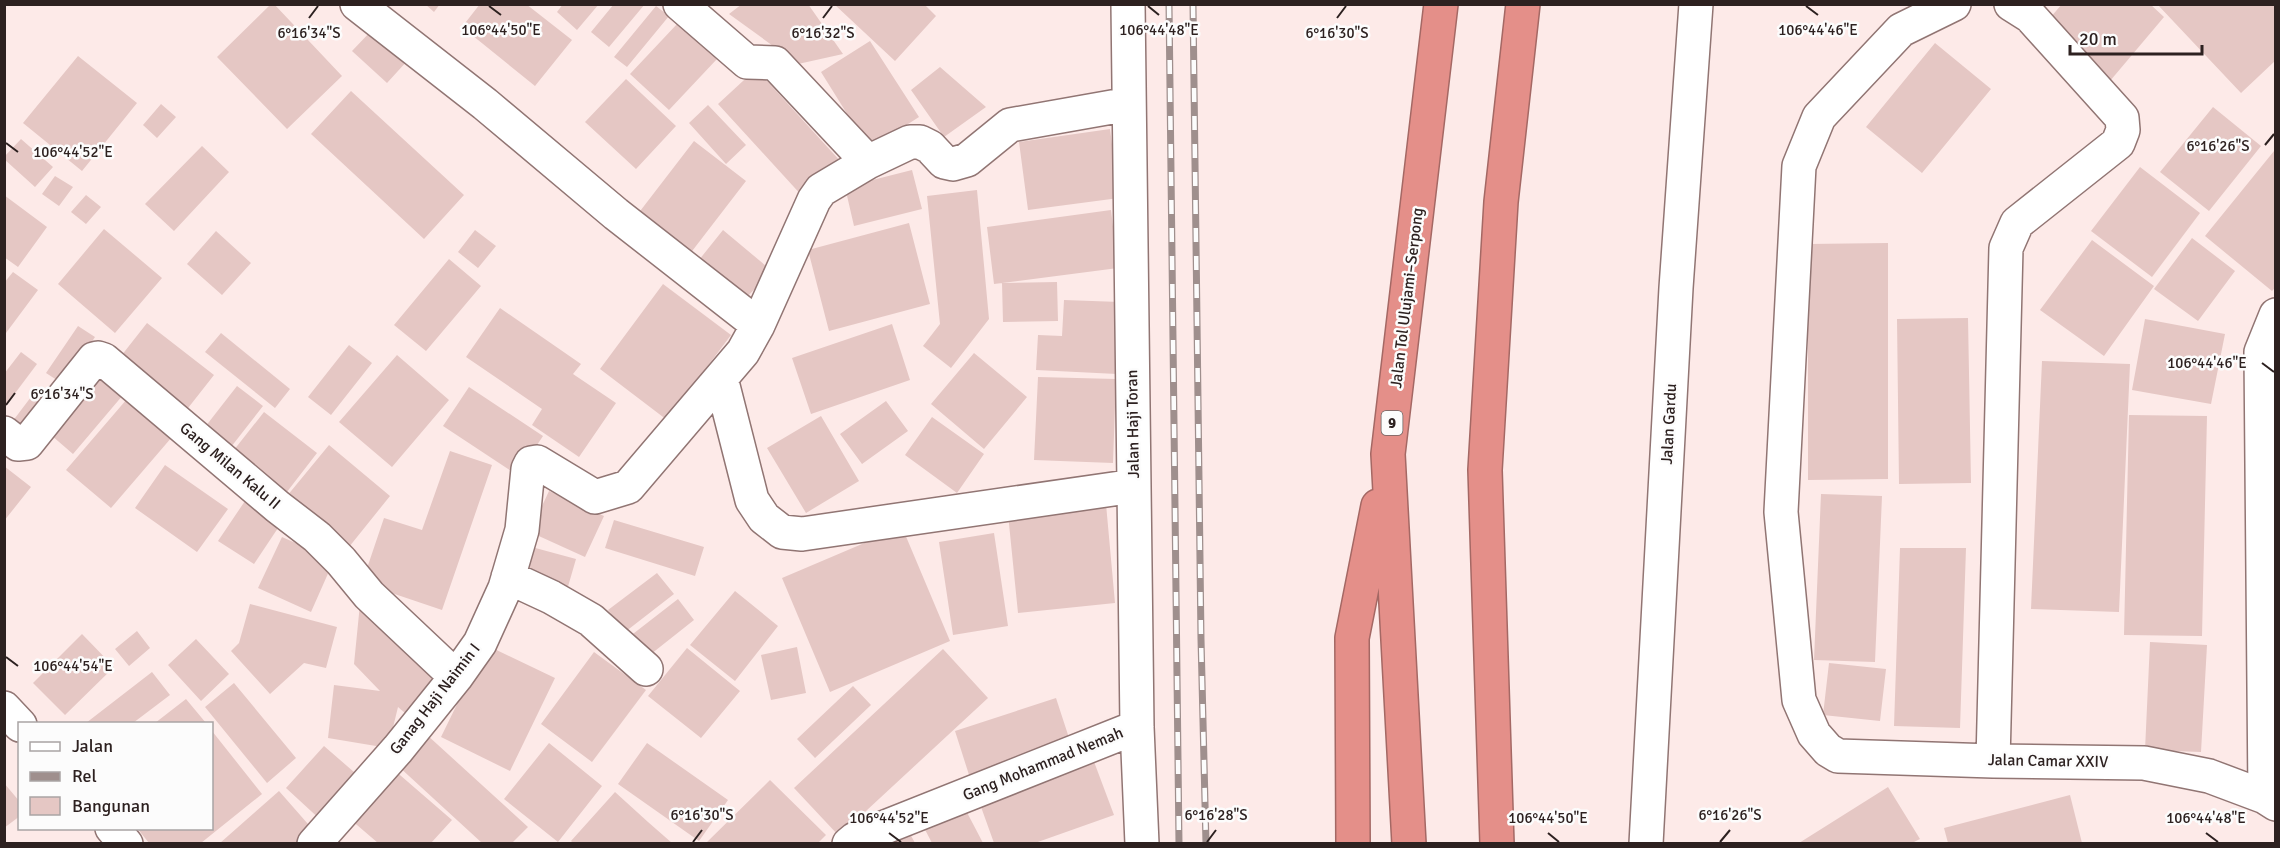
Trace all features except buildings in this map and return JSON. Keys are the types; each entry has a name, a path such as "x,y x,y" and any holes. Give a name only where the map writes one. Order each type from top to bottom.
{"highway":[{"name":"Jalan Tol Ulujami–Serpong","path":"1409,843 1388,454 1441,4"},
{"path":"1497,843 1485,470 1502,202 1523,4"},
{"path":"1353,843 1352,638 1388,454"}],"street":[{"path":"357,4 485,104 616,214 758,325"},
{"path":"680,4 747,62 775,63 867,162"},
{"name":"Jalan Haji Toran","path":"1128,4 1137,727 1142,843"},
{"name":"Jalan Gardu","path":"1646,843 1676,288 1696,4"},
{"name":"Jalan Camar XXIV","path":"1954,4 1901,30 1819,117 1799,166 1781,512 1799,700 1814,734 1828,750 1838,756 2144,763 2209,776 2270,800 2261,352 2276,315"},
{"path":"1993,761 2006,248 2017,223 2118,143 2123,130 2122,118 2030,16 2011,4"},
{"path":"1130,104 1010,124 967,160 953,164 944,162 930,147 920,142 910,142 867,162 821,190 814,200 758,325 743,352 722,378 752,500 764,518 782,532 802,534 1134,486"},
{"name":"Gang Milan Kalu II","path":"4,433 18,444 27,443 94,359 104,360 278,507 317,537 341,561 369,595 456,677"},
{"name":"Ganag Haji Naimin I","path":"314,843 398,748 456,677 480,643 508,577 522,530 528,469 531,464 537,462 595,497 628,487 722,378"},
{"path":"508,577 551,597 591,620 646,669"},
{"path":"4,708 18,723"},
{"name":"Gang Mohammad Nemah","path":"849,843 1137,727"},
{"path":"114,830 126,843"}],"railway":[{"path":"1169,4 1179,844"},
{"path":"1193,4 1201,639 1206,844"}]}
